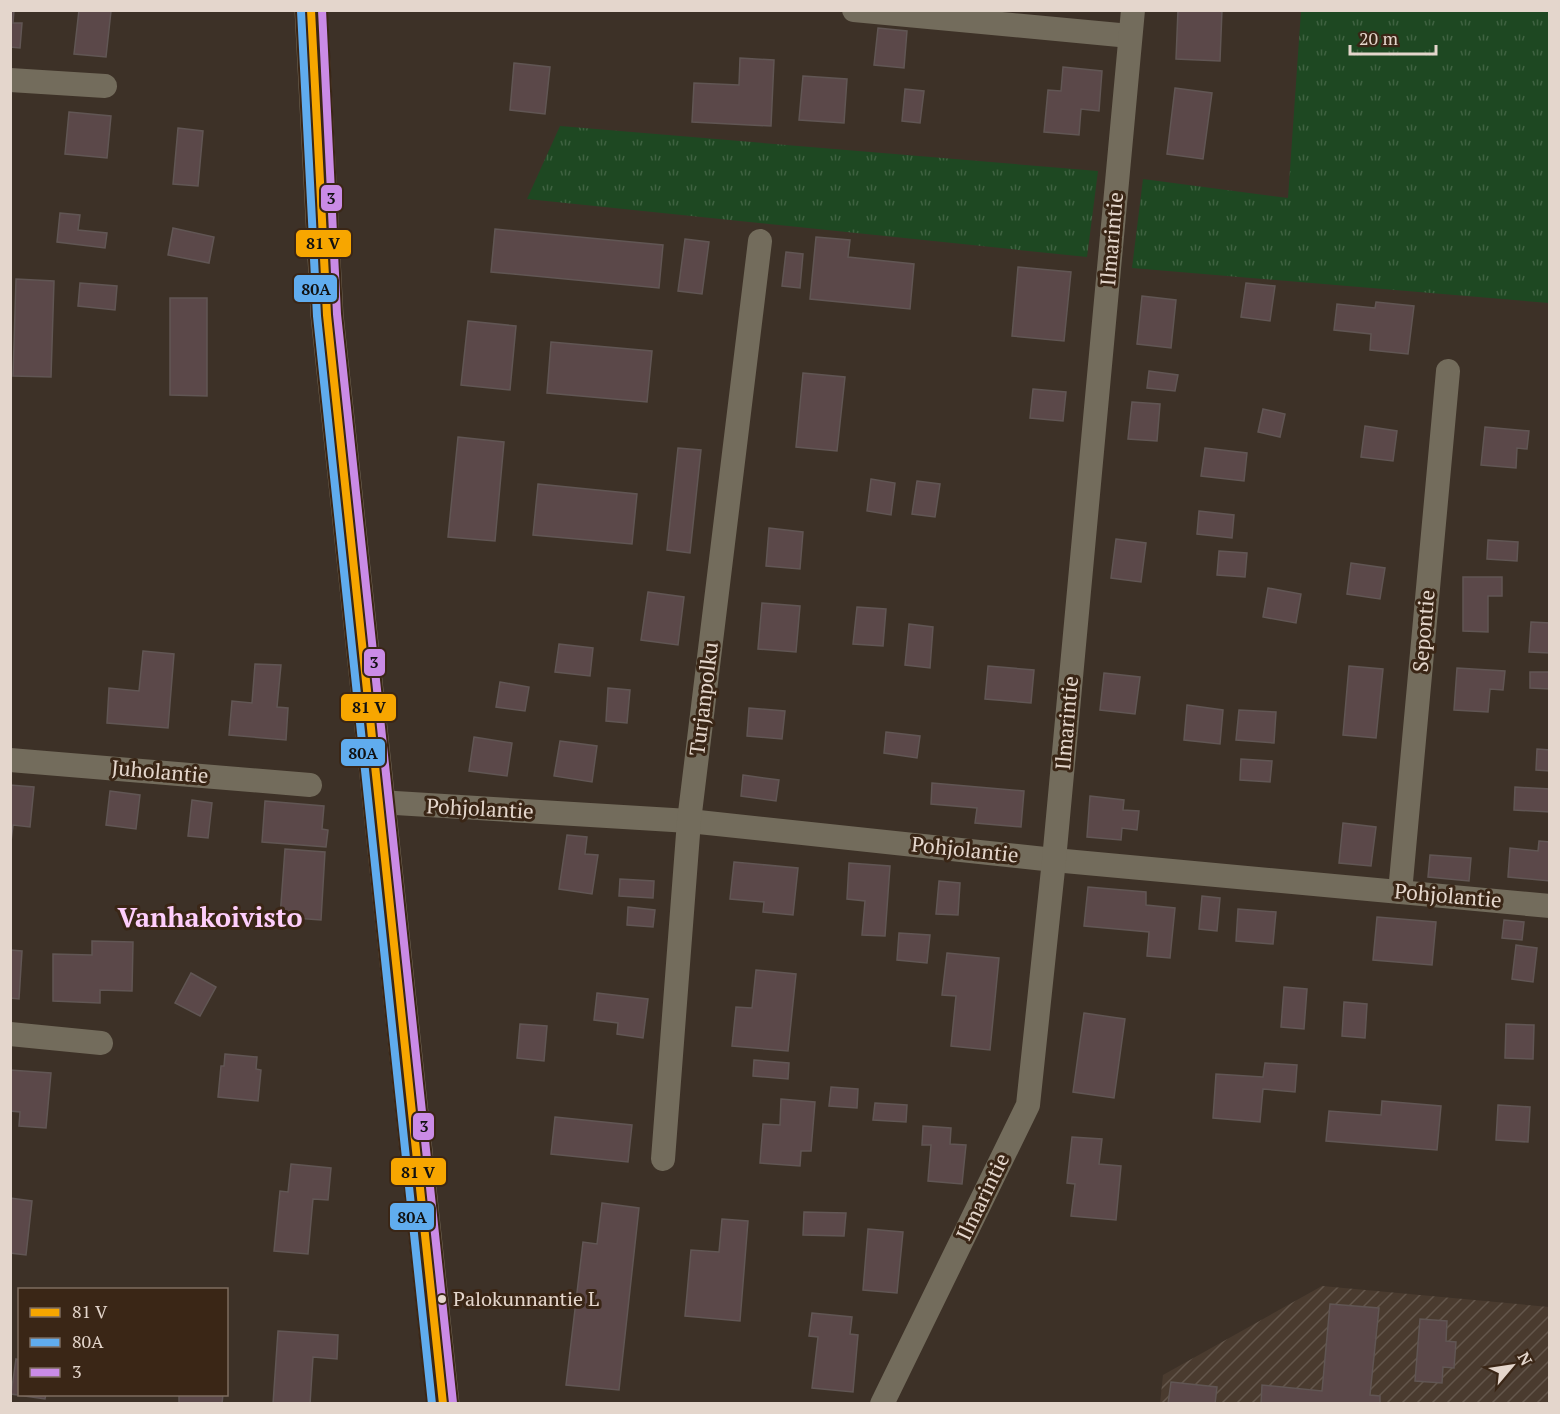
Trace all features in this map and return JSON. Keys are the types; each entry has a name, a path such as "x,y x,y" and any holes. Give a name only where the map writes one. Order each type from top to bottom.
{"main road":[{"path":"311,10 327,315 443,1404"}],"street":[{"path":"854,10 1130,36"},
{"name":"Ilmarintie","path":"882,1404 1028,1105 1054,860 1133,10"},
{"path":"10,80 105,86"},
{"name":"Turjanpolku","path":"663,1159 689,821 759,241"},
{"name":"Sepontie","path":"1400,892 1448,370"},
{"name":"Juholantie","path":"10,760 310,785"},
{"name":"Pohjolantie","path":"379,802 689,821 1054,860 1550,906"},
{"path":"10,1034 101,1042"}],"shaded area":[{"path":"1322,1286 1549,1307 1549,1403 1160,1404 1163,1375"}],"green space":[{"path":"1301,11 1549,11 1549,303 1132,268 1143,179 1288,198"},
{"path":"560,126 1098,171 1087,257 527,199"}],"building":[{"path":"10,10 14,10 13,23 22,23 20,48 10,47"},
{"path":"79,10 111,11 106,57 74,54"},
{"path":"1178,10 1222,10 1220,61 1176,59"},
{"path":"878,28 907,31 904,68 874,65"},
{"path":"740,58 774,60 771,126 692,122 694,83 739,85"},
{"path":"514,63 550,67 545,114 510,110"},
{"path":"1063,67 1102,71 1099,111 1081,109 1079,135 1044,132 1048,90 1061,91"},
{"path":"803,76 847,79 844,123 799,120"},
{"path":"1175,88 1212,93 1203,159 1167,154"},
{"path":"905,89 924,91 920,123 902,121"},
{"path":"69,112 111,116 107,158 65,154"},
{"path":"178,128 203,131 198,186 173,184"},
{"path":"60,213 80,215 78,230 107,233 105,248 57,242"},
{"path":"173,228 214,237 209,263 168,255"},
{"path":"495,229 663,245 659,288 491,272"},
{"path":"816,237 850,240 848,257 914,264 910,309 810,299"},
{"path":"685,239 709,242 702,294 678,291"},
{"path":"786,252 803,254 800,288 782,286"},
{"path":"1018,267 1071,272 1064,341 1012,336"},
{"path":"16,279 54,281 51,377 13,376"},
{"path":"80,283 117,286 115,310 78,306"},
{"path":"1246,283 1275,286 1270,321 1241,317"},
{"path":"1142,296 1176,300 1171,348 1137,344"},
{"path":"170,298 207,298 207,396 170,395"},
{"path":"1376,302 1414,306 1408,354 1370,350 1371,334 1334,330 1337,304 1375,308"},
{"path":"468,321 516,326 510,390 461,385"},
{"path":"551,342 652,351 647,402 547,393"},
{"path":"1149,371 1178,375 1175,391 1147,388"},
{"path":"803,373 845,377 837,451 796,447"},
{"path":"1033,389 1066,392 1063,421 1030,418"},
{"path":"1132,402 1160,404 1157,441 1128,439"},
{"path":"1263,409 1285,414 1280,437 1258,432"},
{"path":"1365,426 1397,431 1393,461 1361,457"},
{"path":"1485,427 1529,431 1527,449 1517,448 1516,468 1481,465"},
{"path":"458,437 504,442 495,541 448,537"},
{"path":"678,448 701,450 690,553 667,550"},
{"path":"1205,448 1247,453 1244,481 1201,476"},
{"path":"871,479 895,483 891,515 867,511"},
{"path":"917,481 940,484 935,517 912,514"},
{"path":"538,484 637,494 632,544 533,535"},
{"path":"1199,511 1234,515 1232,538 1197,534"},
{"path":"769,528 803,532 800,569 766,566"},
{"path":"1116,539 1146,543 1141,582 1111,578"},
{"path":"1488,540 1518,542 1517,561 1487,559"},
{"path":"1219,551 1247,553 1245,577 1217,575"},
{"path":"1351,563 1385,568 1380,599 1347,594"},
{"path":"1463,577 1502,577 1502,596 1488,596 1488,632 1463,631"},
{"path":"1268,588 1301,594 1296,623 1263,617"},
{"path":"648,592 684,597 678,645 641,640"},
{"path":"762,603 800,606 796,652 758,649"},
{"path":"857,607 886,609 883,646 853,644"},
{"path":"1531,622 1550,623 1550,653 1529,652"},
{"path":"909,624 933,627 930,668 905,665"},
{"path":"559,644 593,648 590,676 555,672"},
{"path":"143,651 174,654 168,728 107,723 109,688 139,691"},
{"path":"255,664 281,665 277,707 288,708 286,740 229,735 232,701 252,703"},
{"path":"988,666 1034,670 1031,703 985,699"},
{"path":"1349,666 1383,669 1376,738 1343,735"},
{"path":"1457,668 1505,671 1503,690 1490,689 1488,712 1454,710"},
{"path":"1530,672 1550,672 1550,689 1530,688"},
{"path":"1104,673 1140,677 1135,714 1100,710"},
{"path":"500,682 529,687 525,711 496,707"},
{"path":"608,688 630,690 627,723 606,721"},
{"path":"1187,705 1223,710 1220,744 1184,740"},
{"path":"749,708 785,711 782,739 747,736"},
{"path":"1239,710 1276,712 1274,743 1236,740"},
{"path":"886,732 920,736 917,758 884,753"},
{"path":"474,737 512,743 507,776 469,771"},
{"path":"560,741 597,746 592,782 554,776"},
{"path":"1537,749 1550,750 1550,771 1536,770"},
{"path":"1241,759 1272,761 1270,782 1240,780"},
{"path":"743,775 779,780 776,801 741,796"},
{"path":"932,783 1024,791 1021,827 975,823 977,808 931,804"},
{"path":"10,785 34,787 30,827 13,825 10,850"},
{"path":"1515,787 1550,789 1550,812 1514,810"},
{"path":"110,791 140,795 136,829 106,825"},
{"path":"1090,796 1124,800 1123,810 1139,811 1137,830 1122,828 1121,840 1087,837"},
{"path":"192,800 212,803 208,838 188,836"},
{"path":"265,801 324,806 322,829 328,830 326,847 262,842"},
{"path":"1343,823 1376,827 1371,866 1339,863"},
{"path":"567,835 587,837 585,854 598,855 592,894 559,889"},
{"path":"1539,841 1550,842 1550,881 1508,877 1510,848 1538,851"},
{"path":"285,849 325,852 321,920 280,917"},
{"path":"1430,855 1471,858 1469,881 1428,877"},
{"path":"734,862 798,868 793,915 763,912 764,902 730,899"},
{"path":"849,863 890,866 885,936 862,935 865,901 847,899"},
{"path":"620,879 654,881 653,898 619,896"},
{"path":"939,881 960,883 958,915 936,914"},
{"path":"1088,887 1146,892 1146,905 1175,908 1170,958 1147,956 1149,932 1084,926"},
{"path":"1202,896 1220,898 1217,931 1199,929"},
{"path":"628,907 655,910 653,927 627,925"},
{"path":"1238,909 1276,912 1273,944 1236,941"},
{"path":"1377,917 1436,922 1432,965 1373,960"},
{"path":"1504,920 1524,922 1522,940 1502,938"},
{"path":"899,933 930,935 927,963 897,960"},
{"path":"92,941 133,942 132,991 100,990 100,1003 53,1001 53,954 92,955"},
{"path":"1516,945 1537,948 1533,982 1512,979"},
{"path":"10,950 22,951 19,999 10,998"},
{"path":"947,953 999,958 990,1050 951,1046 956,996 942,995"},
{"path":"756,970 796,974 788,1051 732,1046 736,1007 752,1008"},
{"path":"191,973 216,987 200,1016 175,1003"},
{"path":"1284,987 1307,989 1304,1029 1281,1027"},
{"path":"597,993 648,999 643,1038 617,1034 618,1023 594,1020"},
{"path":"1344,1002 1367,1004 1365,1038 1342,1036"},
{"path":"1084,1013 1125,1019 1114,1098 1073,1092"},
{"path":"520,1024 547,1026 544,1061 517,1058"},
{"path":"1506,1024 1534,1025 1533,1059 1505,1058"},
{"path":"225,1054 257,1057 256,1069 261,1070 258,1101 218,1097 221,1066 224,1066"},
{"path":"754,1060 789,1063 788,1079 753,1076"},
{"path":"1265,1063 1297,1065 1295,1092 1263,1089 1260,1122 1213,1118 1216,1074 1263,1077"},
{"path":"10,1070 51,1073 46,1128 19,1126 20,1112 10,1111"},
{"path":"831,1087 858,1089 857,1108 829,1106"},
{"path":"781,1099 815,1102 811,1151 801,1151 800,1166 760,1163 763,1124 780,1125"},
{"path":"1382,1101 1441,1106 1437,1150 1326,1141 1329,1111 1381,1115"},
{"path":"875,1103 907,1105 906,1122 873,1120"},
{"path":"1498,1105 1530,1107 1528,1142 1496,1140"},
{"path":"555,1117 632,1125 628,1162 551,1154"},
{"path":"923,1126 951,1128 950,1144 966,1145 962,1184 928,1181 931,1145 922,1145"},
{"path":"1072,1137 1102,1139 1099,1164 1121,1166 1116,1220 1071,1216 1075,1184 1067,1183"},
{"path":"291,1164 331,1168 328,1200 313,1199 308,1254 274,1251 280,1191 288,1192"},
{"path":"10,1198 32,1201 26,1255 10,1253"},
{"path":"602,1203 639,1208 619,1390 566,1385 583,1242 597,1244"},
{"path":"804,1212 846,1213 844,1236 803,1235"},
{"path":"722,1219 748,1221 740,1321 685,1316 691,1250 719,1252"},
{"path":"868,1229 903,1232 897,1293 863,1290"},
{"path":"1330,1304 1379,1308 1370,1395 1380,1396 1380,1404 1261,1404 1262,1385 1322,1391"},
{"path":"812,1313 852,1317 850,1334 858,1335 853,1392 812,1388 818,1337 809,1336"},
{"path":"1420,1319 1447,1321 1446,1341 1456,1342 1454,1368 1443,1367 1442,1383 1415,1381"},
{"path":"278,1331 338,1335 337,1359 313,1357 310,1404 273,1404"},
{"path":"16,1359 18,1360 18,1395 11,1394"},
{"path":"1171,1382 1217,1387 1215,1404 1168,1404"},
{"path":"25,1396 46,1396 45,1399"},
{"path":"179,1396 223,1396 222,1404 179,1404"}],"transit line":[{"path":"311,10 327,315 443,1404"},
{"name":"3","path":"322,10 337,314 453,1403"},
{"name":"80A","path":"301,11 317,316 432,1404"}],"place":[{"name":"Palokunnantie L","path":"442,1299"}],"district":[{"name":"Vanhakoivisto","path":"210,918"}]}
